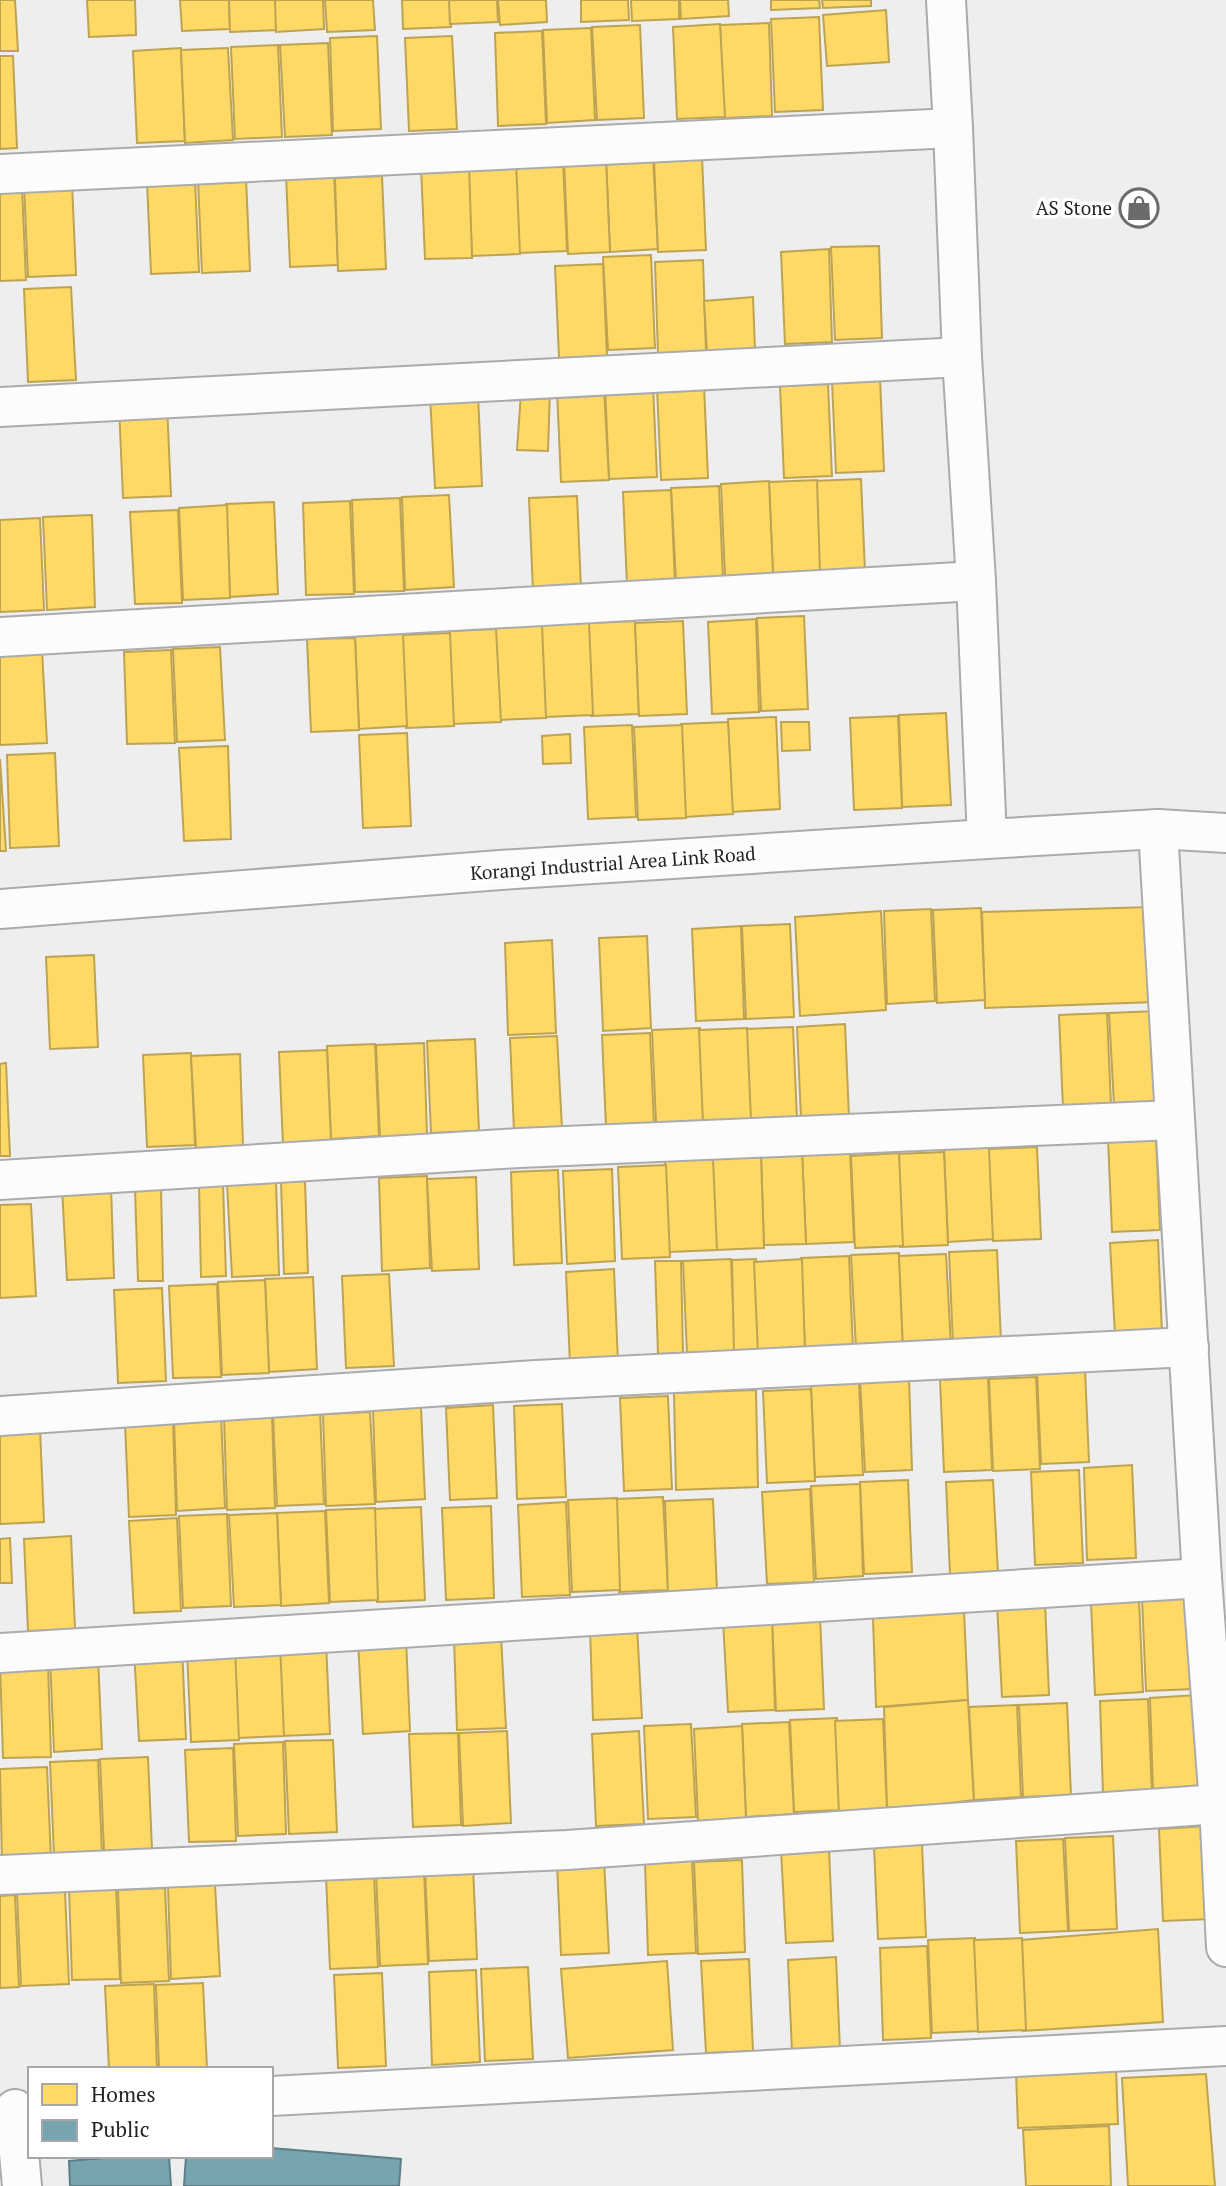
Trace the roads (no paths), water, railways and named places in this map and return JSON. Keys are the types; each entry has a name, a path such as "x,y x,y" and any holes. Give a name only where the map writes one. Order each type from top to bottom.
{"street":[{"path":"946,0 987,839"},
{"path":"0,174 953,128"},
{"path":"0,407 962,357"},
{"path":"0,637 976,581"},
{"path":"1158,830 1202,1578 1222,1812 1226,1947"},
{"name":"Korangi Industrial Area Link Road","path":"0,909 500,870 987,839 1158,830 1226,833"},
{"path":"0,1180 505,1149 1174,1120"},
{"path":"0,1416 536,1380 1189,1347"},
{"path":"0,1653 1202,1578"},
{"path":"0,1875 567,1850 1222,1812"},
{"path":"273,2096 1226,2046"},
{"path":"15,2109 22,2186"}],"place":[{"name":"AS Stone","path":"1139,208"}]}
